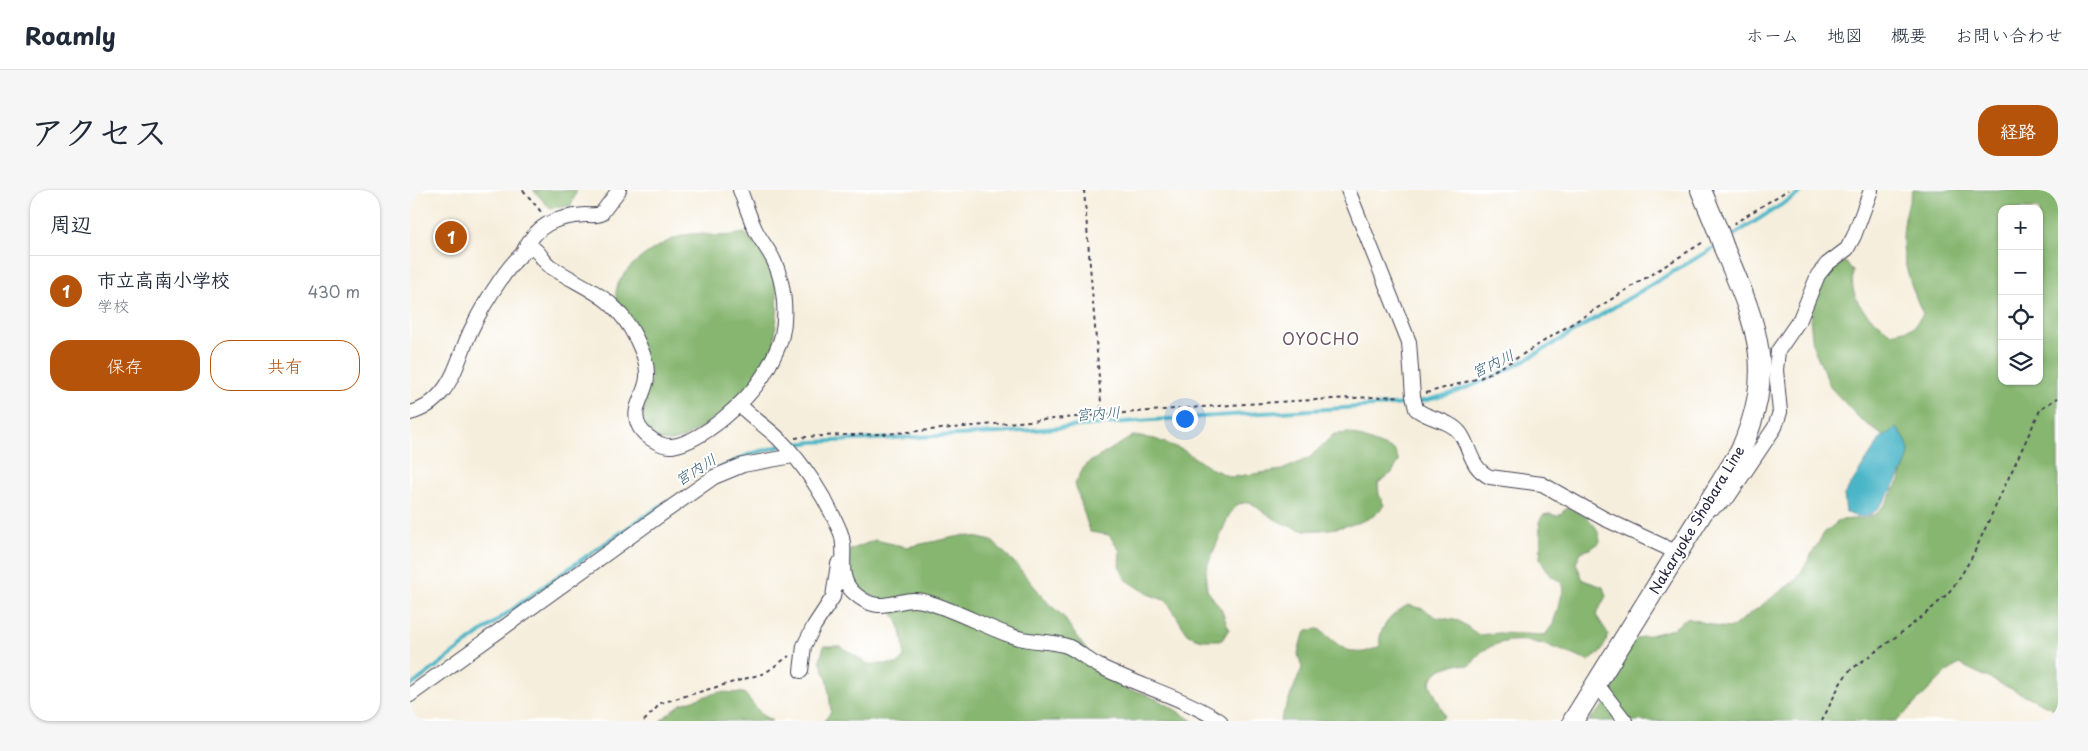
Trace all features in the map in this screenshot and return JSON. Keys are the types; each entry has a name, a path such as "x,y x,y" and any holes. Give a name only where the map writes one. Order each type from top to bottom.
{"main road":[{"name":"Nakaryoke Shobara Line","path":"1573,721 1740,452 1750,429 1757,405 1760,381 1760,352 1756,329 1721,236 1701,190"}],"street":[{"path":"410,413 433,401 444,390 473,325 501,279 523,252 536,230 547,224 567,218 601,214 619,190"},
{"path":"523,252 531,248 536,250 547,264 609,301 628,322 647,364 647,380 637,407 636,418 641,428 651,439 669,446 683,443 697,436 740,406 756,387 770,364 782,336 784,311 782,290 775,262 755,230 740,190"},
{"path":"1348,190 1408,342 1414,400 1418,411 1454,427 1465,441 1475,465 1484,474 1542,484 1603,518 1678,553"},
{"path":"1707,506 1714,507 1728,497 1776,427 1780,412 1775,360 1778,352 1800,319 1818,275 1827,264 1847,249 1854,236 1870,190"},
{"path":"740,406 787,448 813,483 841,534 844,549 842,569 848,586 862,599 877,606 909,600 923,601 952,610 1014,637 1067,646 1098,666 1164,692 1220,721"},
{"path":"410,695 714,478 787,448"},
{"path":"802,671 804,646 814,626 833,597 836,568 842,557"},
{"path":"1596,683 1625,721"}],"path":[{"path":"523,190 540,208 547,224"},
{"path":"1084,190 1102,415"},
{"path":"787,448 807,437 882,435 1102,415 1300,400 1414,400 1480,378 1512,361 1721,236 1788,190"},
{"path":"1822,721 1848,672 1929,610 1943,598 1961,577 1972,558 2042,408 2058,398"},
{"path":"644,721 662,703 765,673 804,646"}],"green space":[{"path":"533,190 577,190 571,206 550,208"},
{"path":"1913,190 2058,190 2058,711 1959,664 1946,673 1897,721 1587,721 1604,706 1613,692 1615,668 1623,651 1638,638 1673,629 1687,618 1719,627 1731,628 1797,579 1824,533 1840,520 1867,518 1876,514 1886,503 1900,481 1905,463 1894,444 1860,419 1831,388 1813,346 1810,318 1827,274 1840,262 1847,263 1853,271 1852,282 1854,292 1861,307 1867,314 1891,333 1913,328 1923,314 1906,268 1903,239 1904,224"},
{"path":"745,233 759,249 773,273 778,302 773,349 757,378 731,404 692,433 673,441 663,441 649,431 642,420 642,404 652,376 618,304 616,296 617,286 623,275 632,265 656,247 681,236 701,234 718,236"},
{"path":"1350,433 1394,450 1399,461 1392,473 1378,483 1379,495 1384,505 1376,514 1361,522 1338,528 1306,530 1298,529 1279,521 1250,502 1238,504 1229,515 1206,569 1207,590 1221,609 1229,629 1222,640 1202,640 1188,635 1167,601 1150,595 1125,579 1119,565 1120,551 1109,535 1090,532 1075,484 1085,465 1133,436 1155,439 1183,450 1210,468 1231,477 1282,470 1309,458 1334,434"},
{"path":"1567,508 1590,520 1599,535 1600,542 1592,548 1581,552 1576,563 1583,580 1603,587 1606,596 1596,615 1609,635 1601,652 1588,661 1537,643 1511,641 1497,644 1484,650 1469,666 1456,664 1441,669 1433,676 1430,684 1445,716 1439,721 1280,721 1302,668 1298,654 1301,641 1307,630 1319,629 1347,650 1362,652 1380,646 1381,633 1387,622 1408,605 1423,609 1436,617 1459,621 1479,635 1499,633 1545,635 1553,624 1564,588 1561,582 1551,576 1540,559 1539,522 1543,515 1558,516"},
{"path":"965,535 992,541 1014,562 1049,604 1063,616 1105,674 1123,689 1143,693 1166,704 1193,721 824,721 831,712 828,682 820,660 824,646 840,646 868,664 898,664 904,657 903,639 894,615 883,602 860,590 844,569 850,550 875,540 907,547"},
{"path":"719,692 744,693 762,715 772,721 660,721 681,704"}],"water":[{"path":"1897,428 1907,442 1909,449 1908,458 1899,477 1887,497 1873,513 1862,517 1851,515 1846,512 1844,495 1881,438"}],"waterway":[{"name":"宮内川","path":"1727,239 1805,190"},
{"name":"宮内川","path":"788,445 813,442 999,433 1137,421 1407,404 1431,399 1477,384 1520,363 1717,246"},
{"name":"宮内川","path":"718,469 750,454 781,446"},
{"name":"宮内川","path":"412,685 474,637 602,545 668,501"}],"place":[{"name":"市立高南小学校","path":"451,237"}],"district":[{"name":"OYOCHO","path":"1321,339"}]}
